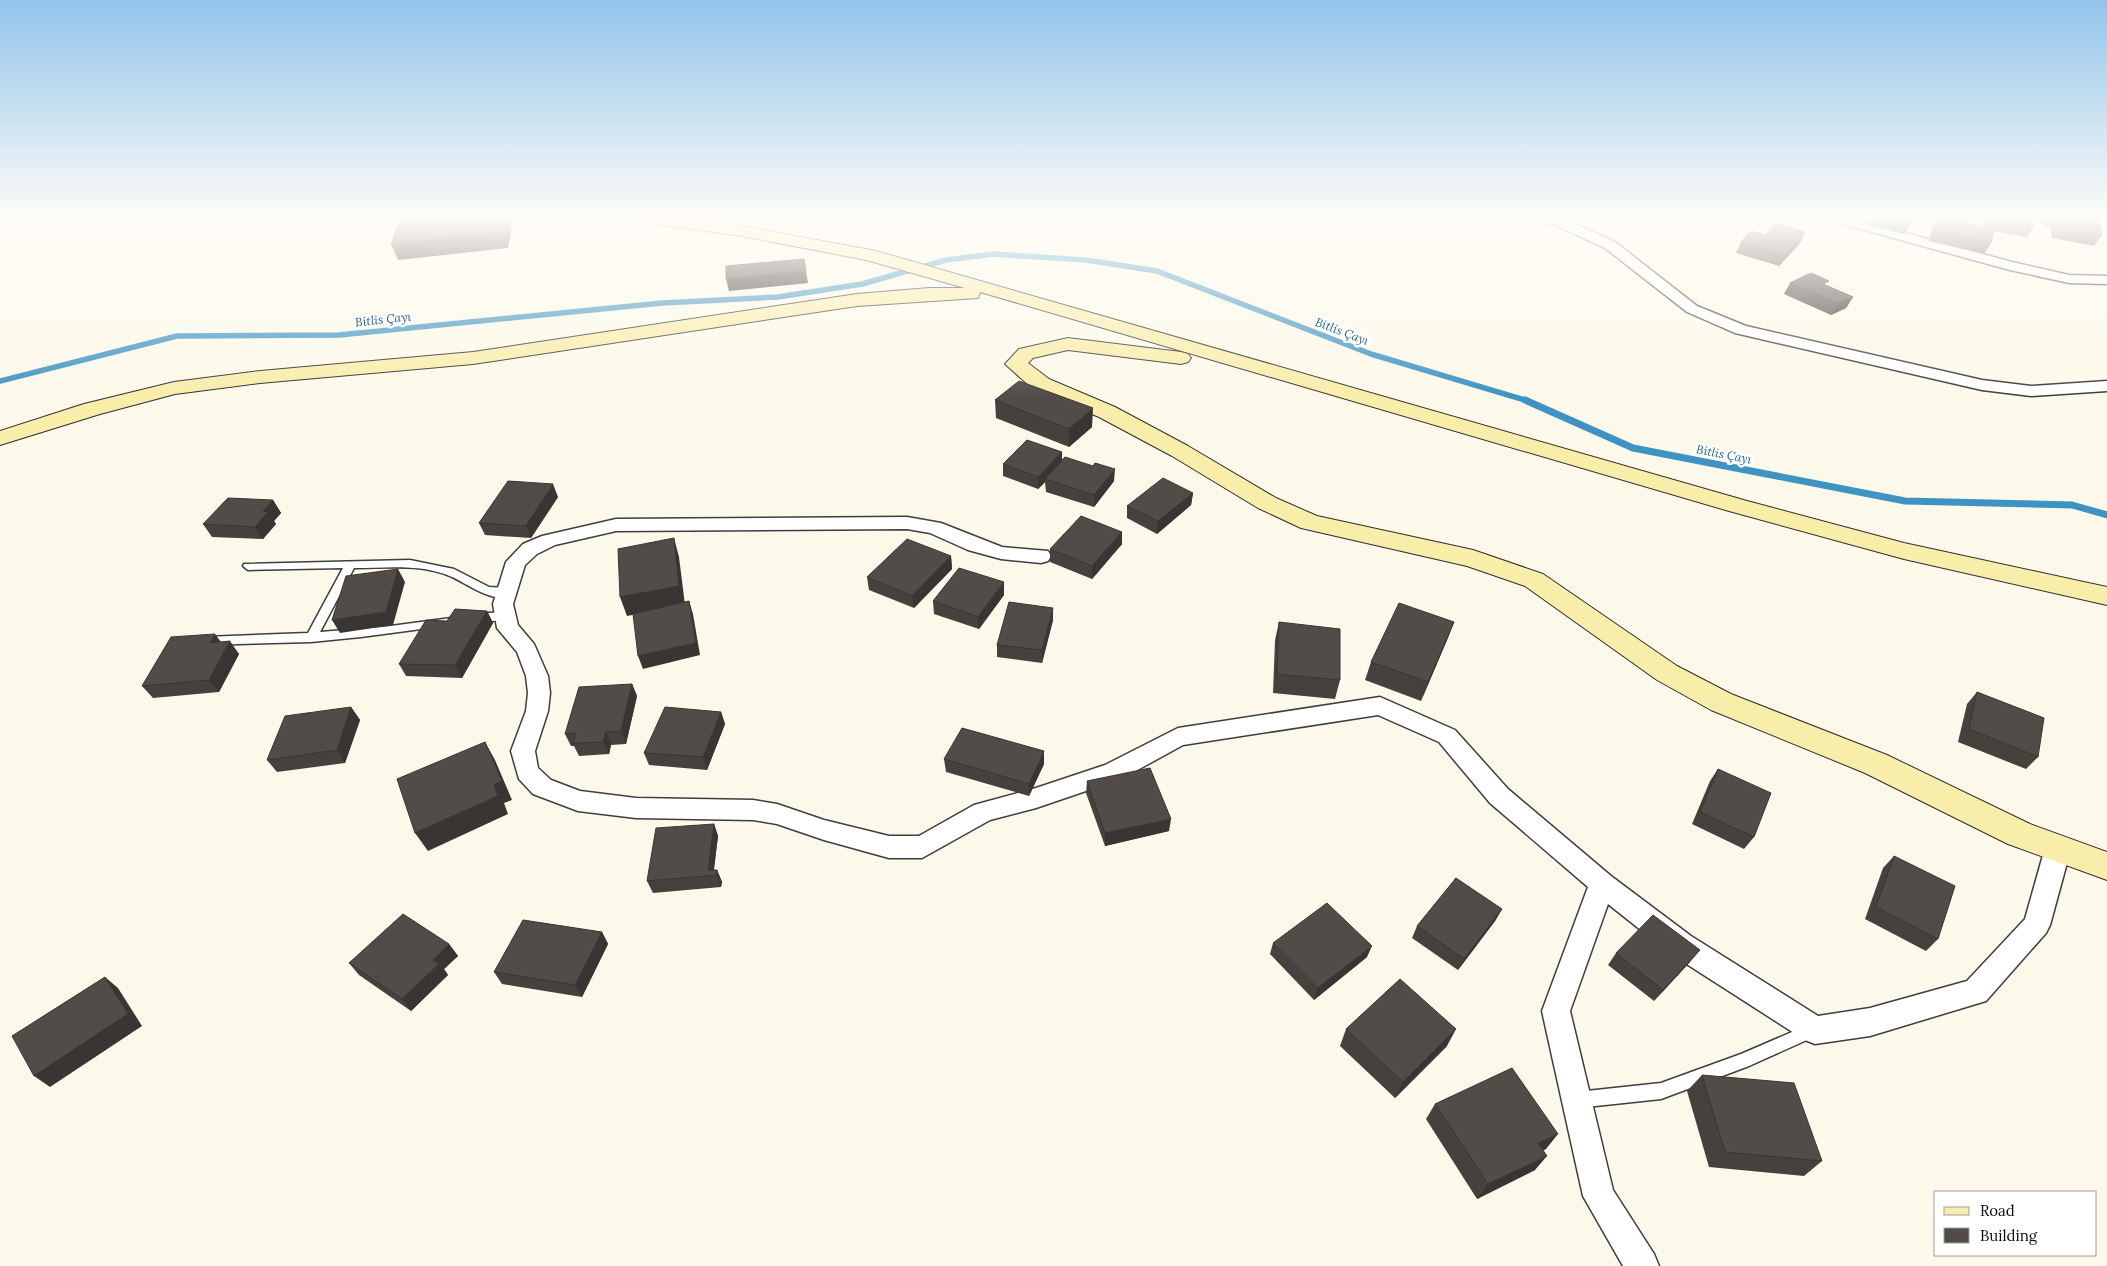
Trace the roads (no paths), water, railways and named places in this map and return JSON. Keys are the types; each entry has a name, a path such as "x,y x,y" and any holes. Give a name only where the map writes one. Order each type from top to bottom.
{"street":[{"path":"949,278 1876,544 2107,596"},
{"path":"1652,278 1692,310 1741,330 1982,385 2031,392 2107,386"},
{"path":"2065,278 2107,280"},
{"path":"0,438 92,409 174,388 260,377 473,358 856,300 929,294 1007,295"},
{"path":"1211,352 1188,359 1068,344 1026,353 1016,364 1041,384 1107,412 1180,451 1266,503 1310,522 1473,559 1534,580 1667,673 1721,702 1876,764 2020,834 2107,866"},
{"path":"1041,556 1001,553 974,545 934,527 907,523 616,525 549,540 530,549 516,562 505,604 508,628 526,649 537,676 539,693 537,711 523,751 526,772 542,788 578,801 636,808 729,808 753,810 776,814 824,830 888,847 922,847 984,812 1036,798 1113,772 1178,737 1380,706 1446,736 1499,796 1602,884 1681,945 1815,1030 1870,1022 1976,992 2037,925 2058,848"},
{"path":"1602,884 1556,1011 1599,1196 1642,1266"}],"lane":[{"path":"248,566 410,564 437,568 456,574 492,594 505,604"},
{"path":"312,638 350,565"},
{"path":"189,641 312,638 384,631 470,617 505,604"},
{"path":"1577,1100 1661,1091 1744,1061 1815,1030"}],"waterway":[{"name":"Bitlis Çayı","path":"0,381 177,336 339,335 662,303 778,297 862,284 883,278"},
{"name":"Bitlis Çayı","path":"1175,278 1371,354 1526,400"},
{"name":"Bitlis Çayı","path":"1526,400 1633,448 1905,501 2072,505 2107,515"}]}
